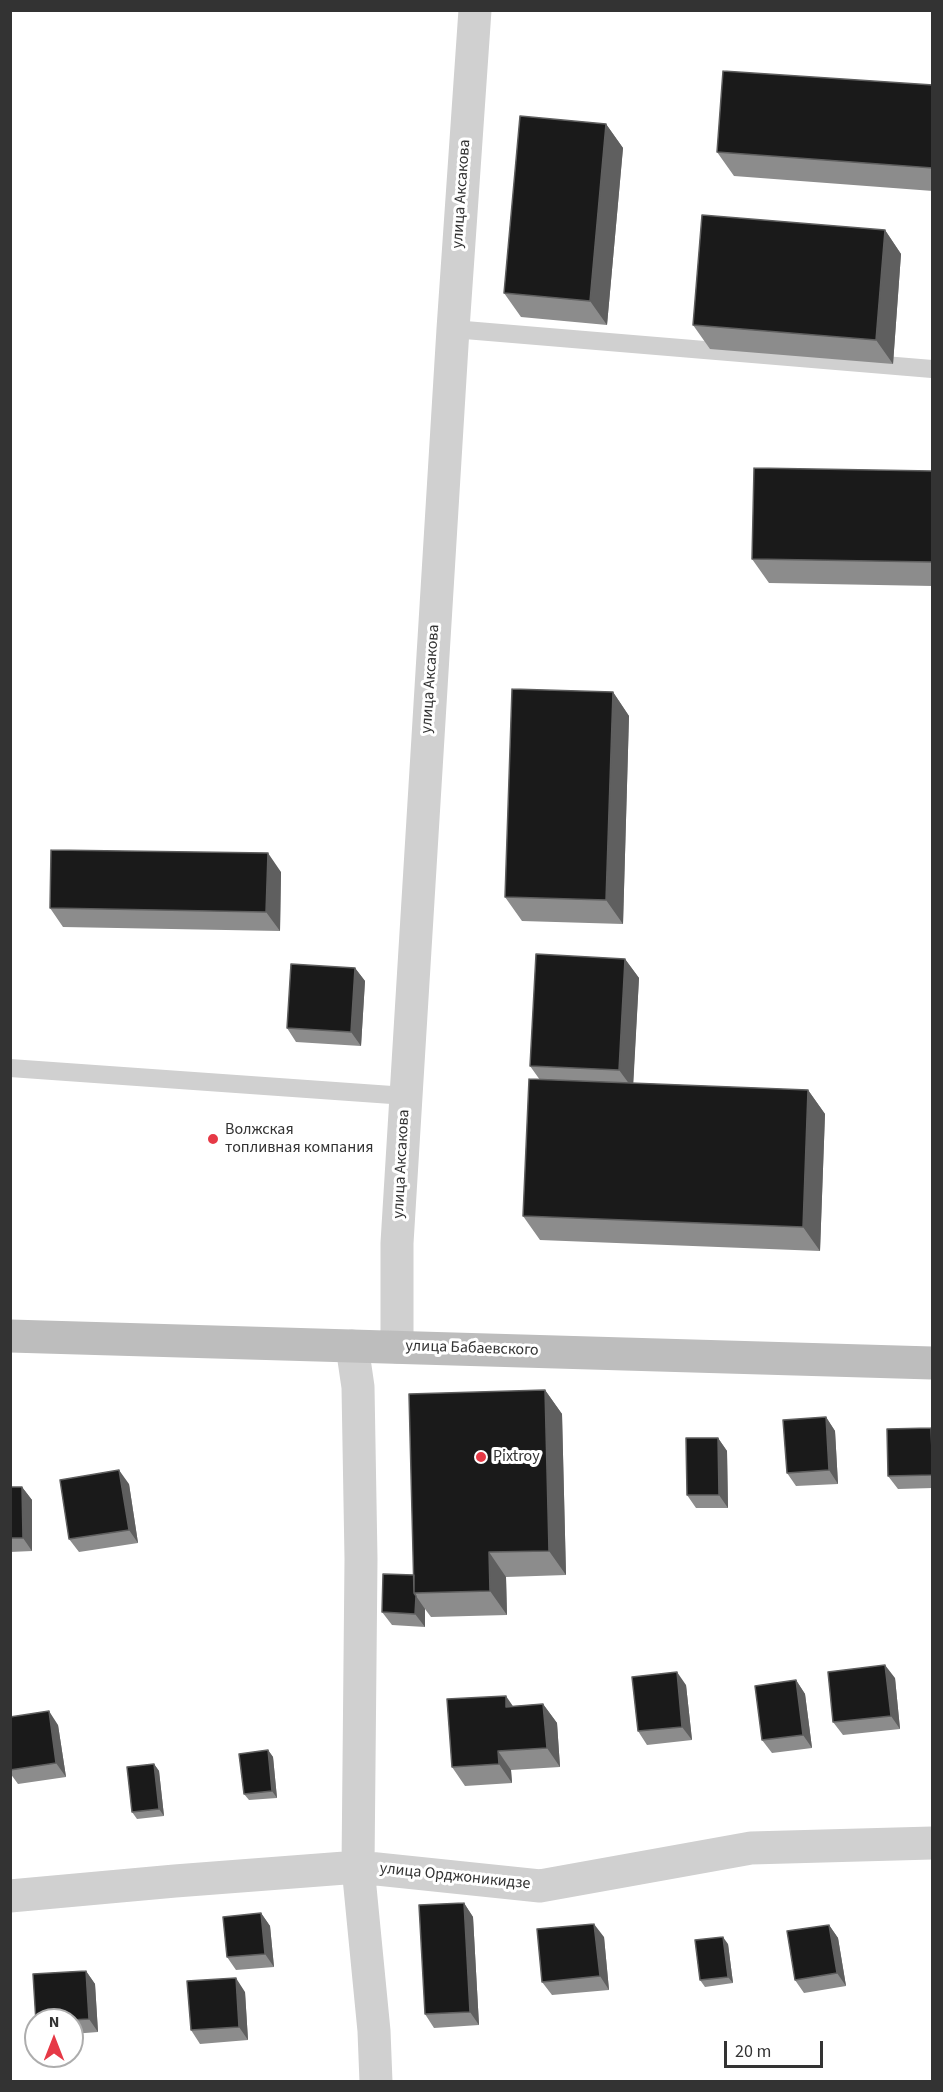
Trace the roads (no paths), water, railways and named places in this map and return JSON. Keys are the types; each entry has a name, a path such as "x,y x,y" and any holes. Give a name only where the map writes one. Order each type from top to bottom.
{"main road":[{"name":"улица Бабаевского","path":"10,1336 933,1363"}],"street":[{"name":"улица Аксакова","path":"397,1347 397,1243 453,328 475,10"},
{"path":"352,1346 358,1387 361,1559 358,1867 374,2031 376,2082"},
{"name":"улица Орджоникидзе","path":"10,1896 358,1867 540,1886 752,1848 933,1843"}],"lane":[{"path":"453,328 933,369"},
{"path":"10,1068 406,1096"}],"place":[{"name":"Волжская топливная компания","path":"213,1139"},
{"name":"Pixtroy","path":"481,1457"}]}
